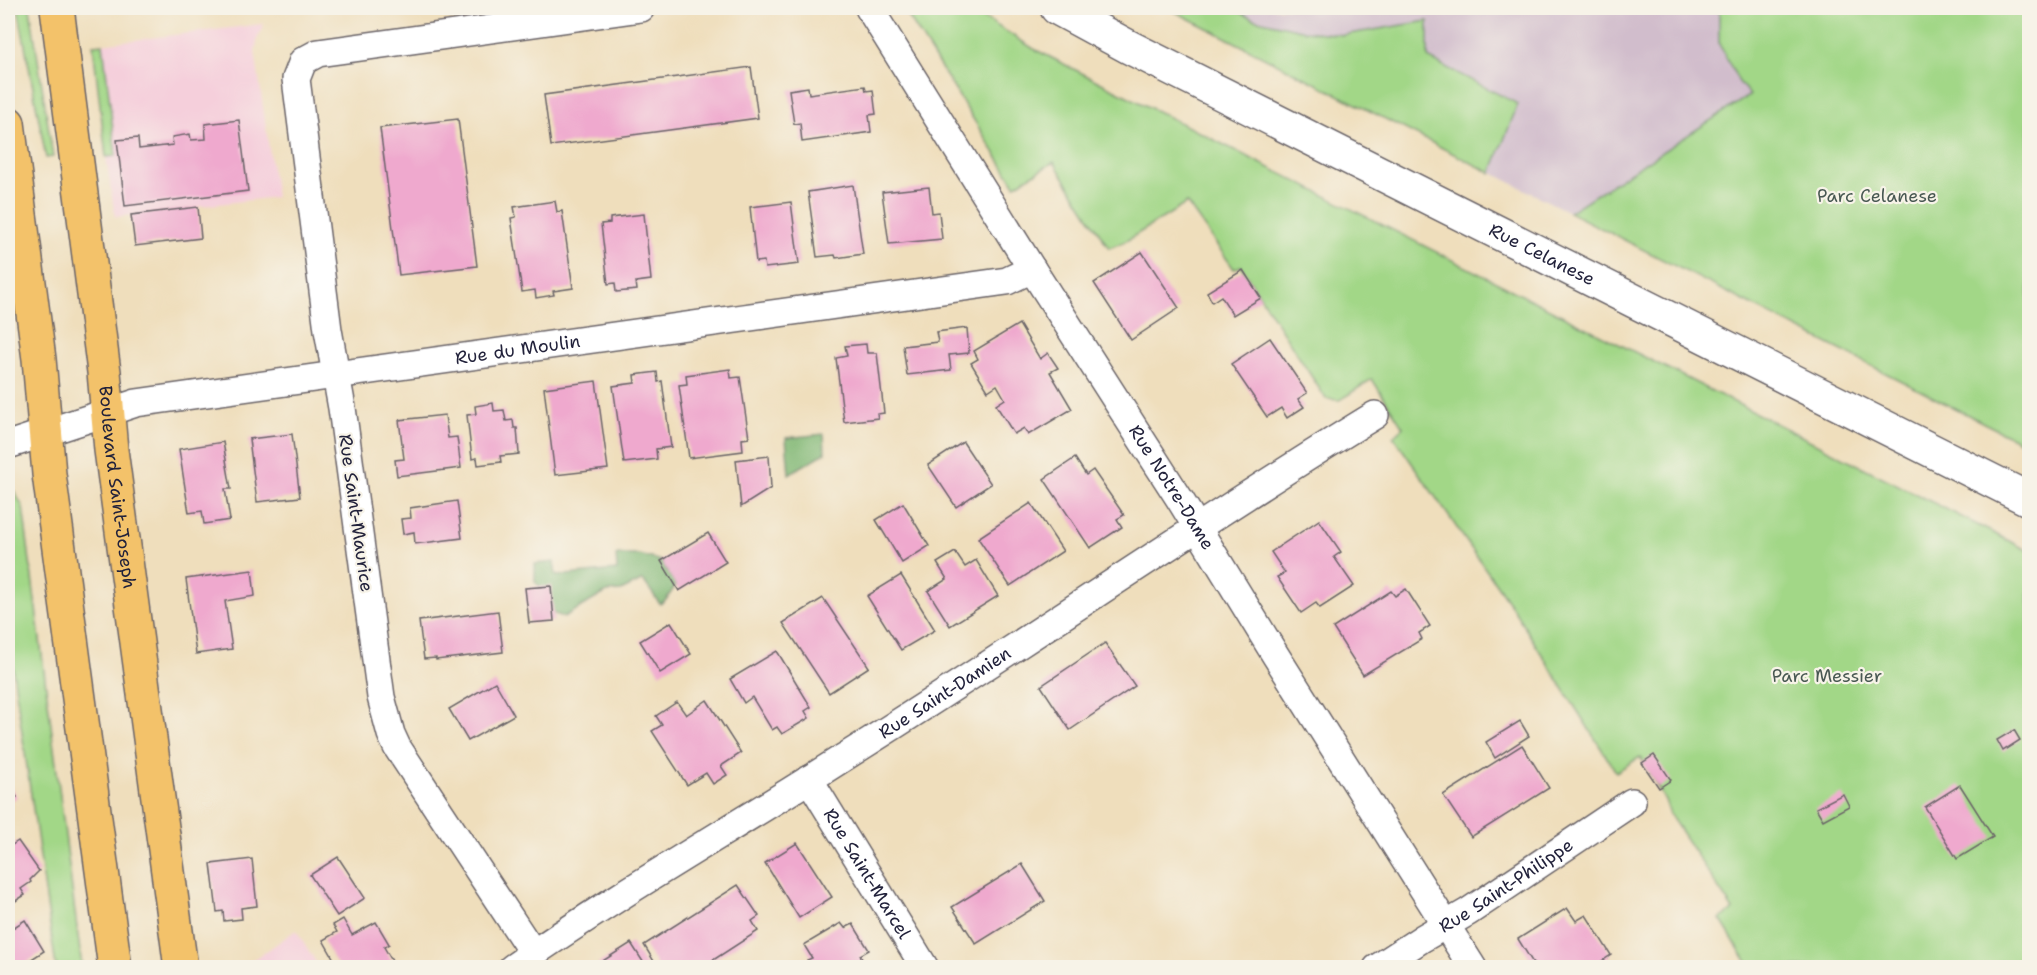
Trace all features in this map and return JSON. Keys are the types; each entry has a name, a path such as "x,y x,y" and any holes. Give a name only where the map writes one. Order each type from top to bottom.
{"main road":[{"name":"Boulevard Saint-Joseph","path":"57,8 104,372 107,411 181,968"},
{"path":"8,123 39,359 44,432 115,968"}],"street":[{"name":"Rue Saint-Maurice","path":"522,960 391,734 381,697 296,83 303,61 312,55 327,51 640,8"},
{"name":"Rue Notre-Dame","path":"869,8 1473,968"},
{"name":"Rue Celanese","path":"1057,8 2030,500"},
{"name":"Rue du Moulin","path":"8,445 136,403 1007,281 1032,270"},
{"name":"Rue Saint-Damien","path":"522,960 838,762 1197,526 1375,415"},
{"name":"Rue Saint-Marcel","path":"808,779 925,968"},
{"name":"Rue Saint-Philippe","path":"1377,968 1468,912 1632,802"}],"shaded area":[{"path":"1168,8 1886,8 1569,212"},
{"path":"263,24 255,51 276,197 115,217 93,45"},
{"path":"296,930 319,967 241,967 268,950"}],"green space":[{"path":"18,8 30,8 53,157 46,158"},
{"name":"Parc Messier","path":"903,8 969,8 1034,49 2029,551 2029,967 1750,967 1720,919 1733,910 1670,815 1665,800 1640,757 1616,772 1510,604 1393,436 1403,427 1372,379 1340,400 1326,399 1241,266 1234,269 1187,203 1126,241 1109,248 1054,162 1015,185"},
{"path":"1168,8 1231,8 1254,19 1305,31 1343,35 1428,21 1428,58 1518,104 1491,173"},
{"name":"Parc Celanese","path":"1719,8 2029,8 2029,446 1569,212 1750,95 1739,82 1719,44"},
{"path":"103,44 116,156 106,157 93,45"},
{"path":"824,434 825,453 789,474 786,438"},
{"path":"8,488 14,491 23,507 82,967 56,967 8,636"},
{"path":"616,555 640,555 661,561 676,585 666,600 660,604 643,580 621,591 607,592 564,617 551,613 542,588 535,582 535,564 554,562 556,576 617,570"}],"building":[{"path":"751,67 758,118 551,146 544,95"},
{"path":"865,86 866,91 873,90 876,114 869,115 871,132 802,142 800,123 794,124 789,90 808,87 809,94"},
{"path":"458,119 477,266 399,275 380,128"},
{"path":"239,120 248,191 125,206 117,140 138,138 139,149 173,145 172,137 190,134 191,140 206,139 205,124"},
{"path":"853,185 863,254 836,258 835,255 817,257 808,192"},
{"path":"929,187 932,213 939,212 942,239 889,244 882,192"},
{"path":"555,201 557,212 562,211 573,288 553,291 554,295 536,298 535,290 522,292 511,218 516,217 514,207"},
{"path":"791,202 799,264 765,268 764,261 756,262 750,207"},
{"path":"198,207 201,238 135,246 131,215"},
{"path":"644,214 651,280 636,282 637,290 616,292 615,283 608,284 601,224 610,223 610,218"},
{"path":"1142,252 1179,308 1131,340 1094,283"},
{"path":"1243,270 1261,298 1233,315 1221,296 1212,302 1207,292"},
{"path":"1019,324 1040,359 1048,353 1058,368 1050,372 1072,409 1028,435 1024,428 1014,434 996,405 1005,399 997,385 988,391 971,363 978,359 974,351"},
{"path":"967,328 969,353 949,355 951,370 907,375 903,346 938,342 936,332"},
{"path":"1270,338 1307,393 1298,399 1304,407 1287,418 1281,408 1267,417 1231,364"},
{"path":"866,344 867,353 877,353 884,413 877,414 878,418 844,422 836,358 847,356 845,346"},
{"path":"730,369 731,378 740,377 749,438 742,439 743,451 689,458 679,385 687,384 686,375"},
{"path":"657,372 658,382 662,381 671,447 656,449 657,459 624,463 613,386 635,383 634,375"},
{"path":"596,381 608,469 555,475 544,388"},
{"path":"493,403 494,411 504,410 506,421 513,420 514,428 517,428 519,454 500,456 501,462 478,465 477,458 472,459 467,415 476,414 475,406"},
{"path":"445,415 448,438 457,437 461,468 397,476 395,460 404,459 399,420"},
{"path":"292,434 300,497 257,502 249,439"},
{"path":"223,442 231,489 225,489 230,520 204,524 202,511 189,513 179,449"},
{"path":"963,442 991,484 956,507 928,465"},
{"path":"769,456 771,488 741,507 736,460"},
{"path":"1075,458 1086,475 1093,470 1124,515 1117,519 1122,527 1090,548 1044,479"},
{"path":"457,501 462,538 415,544 414,532 403,534 401,519 411,518 410,508"},
{"path":"903,503 929,546 902,563 876,520"},
{"path":"1031,503 1063,551 1010,586 978,538"},
{"path":"1319,520 1341,552 1334,557 1354,586 1320,608 1316,603 1301,613 1277,577 1285,573 1271,552"},
{"path":"708,533 726,562 679,591 661,561"},
{"path":"955,552 965,567 976,560 998,596 950,626 928,591 947,579 937,563"},
{"path":"252,570 255,596 225,601 232,649 196,654 186,579"},
{"path":"901,575 935,630 901,650 867,596"},
{"path":"551,586 554,621 529,623 525,588"},
{"path":"1406,589 1430,626 1419,633 1422,639 1363,675 1333,628 1391,591 1395,596"},
{"path":"823,598 869,667 829,693 783,623"},
{"path":"498,611 503,652 436,660 436,658 424,659 419,621"},
{"path":"671,622 691,654 660,673 640,641"},
{"path":"1105,643 1135,686 1070,730 1041,686"},
{"path":"777,651 811,707 805,711 809,718 782,734 777,727 772,730 752,697 744,703 730,679"},
{"path":"495,682 514,715 468,741 449,709"},
{"path":"707,700 741,753 721,766 727,775 713,784 706,773 687,785 652,731 662,725 656,716 677,702 686,715"},
{"path":"1520,721 1529,736 1495,758 1486,742"},
{"path":"2014,730 2020,740 2003,751 1997,740"},
{"path":"1522,745 1549,788 1471,837 1443,795"},
{"path":"1654,755 1671,780 1659,788 1642,763"},
{"path":"8,783 17,797 8,803"},
{"path":"1960,785 1993,837 1957,859 1925,807"},
{"path":"1843,794 1849,806 1823,820 1816,808"},
{"path":"18,841 39,871 30,880 31,882 21,889 25,895 9,905 8,845"},
{"path":"797,843 832,897 799,918 765,863"},
{"path":"338,857 365,898 337,916 310,875"},
{"path":"252,859 257,906 241,908 242,919 224,921 223,911 217,912 211,864"},
{"path":"1022,864 1045,901 976,944 952,907"},
{"path":"738,885 759,916 752,921 758,931 701,968 658,968 644,945"},
{"path":"1567,908 1576,921 1586,915 1611,955 1602,961 1607,968 1536,968 1518,939"},
{"path":"343,919 352,935 376,922 389,944 384,947 396,968 339,968 323,940 337,932 333,925"},
{"path":"25,920 44,951 18,968 8,968 8,931"},
{"path":"841,923 845,928 853,924 869,950 860,955 867,968 812,968 807,960 812,958 804,945"},
{"path":"631,943 647,968 601,968 598,964"}]}
